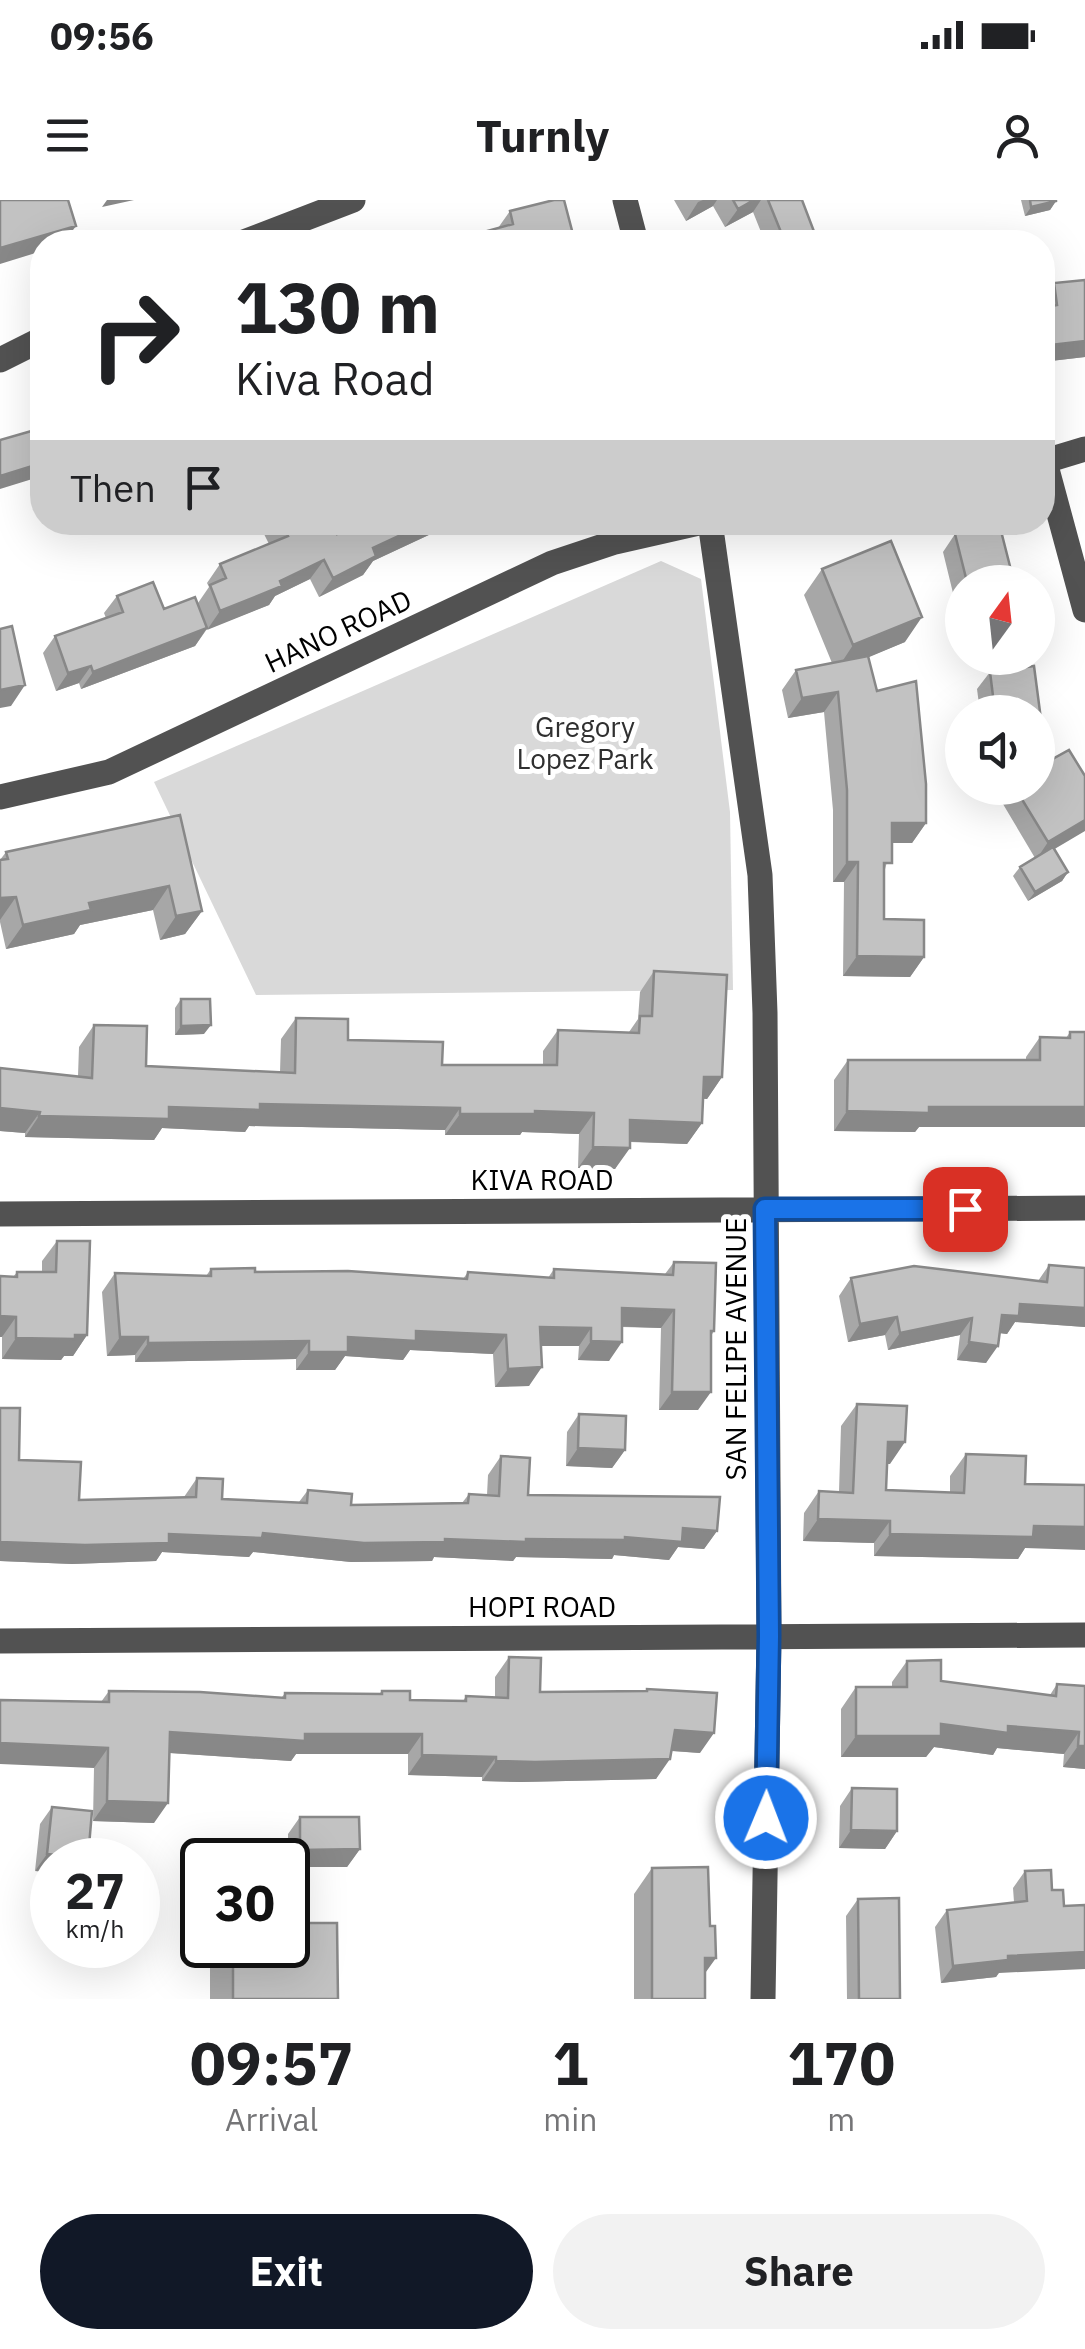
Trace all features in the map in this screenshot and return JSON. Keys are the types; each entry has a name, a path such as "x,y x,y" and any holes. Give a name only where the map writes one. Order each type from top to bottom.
{"street":[{"path":"275,230 353,200"},
{"path":"624,200 633,230"},
{"path":"0,360 30,346"},
{"path":"1055,459 1085,449"},
{"path":"1055,502 1085,610"},
{"name":"HANO ROAD","path":"0,797 109,772 552,563 647,535"},
{"name":"SAN FELIPE AVENUE","path":"708,535 760,875 769,1636 763,1999"},
{"name":"KIVA ROAD","path":"0,1214 1085,1208"},
{"name":"HOPI ROAD","path":"0,1641 1085,1635"}],"green space":[{"name":"Gregory Lopez Park","path":"661,561 701,579 730,812 733,990 256,995 154,782"}],"building":[{"path":"0,200 68,200 76,226 30,230 30,239 0,248"},
{"path":"564,200 572,230 491,230 513,224 510,211"},
{"path":"733,200 754,200 738,209"},
{"path":"768,200 802,200 813,230 780,230"},
{"path":"1030,200 1056,200 1056,201 1031,207"},
{"path":"1085,280 1085,341 1055,344 1055,283"},
{"path":"30,431 30,467 0,476 0,440"},
{"path":"401,535 373,548 376,556 333,578 324,560 280,581 282,586 220,611 210,585 226,578 220,564 288,536"},
{"path":"955,535 1002,535 1010,565 963,565"},
{"path":"891,541 922,617 853,645 822,569"},
{"path":"153,582 164,609 195,597 207,628 93,672 91,666 68,673 55,636 123,612 117,596"},
{"path":"12,626 25,685 0,690 0,629"},
{"path":"868,656 877,691 916,681 926,823 892,823 892,863 884,863 884,919 924,920 924,957 857,956 858,862 847,862 847,790 838,692 802,698 796,670"},
{"path":"990,675 1035,675 1038,695 993,695"},
{"path":"1069,750 1085,776 1085,820 1048,842 1025,805 1055,805 1055,758"},
{"path":"180,815 202,911 176,916 169,886 89,903 91,910 23,925 16,897 0,898 0,860 8,859 6,852"},
{"path":"1053,847 1068,872 1035,892 1020,867"},
{"path":"654,971 727,975 722,1077 704,1077 702,1123 630,1120 630,1148 593,1147 594,1113 460,1114 460,1108 260,1104 260,1110 169,1107 169,1119 39,1116 40,1112 0,1108 0,1068 92,1078 94,1025 147,1026 146,1066 295,1073 296,1018 348,1019 348,1040 443,1042 442,1065 557,1065 558,1030 639,1033 640,1016 652,1016"},
{"path":"181,999 210,999 211,1025 181,1026"},
{"path":"1070,1032 1085,1032 1085,1107 929,1107 929,1113 847,1111 848,1060 1040,1060 1040,1037 1070,1038"},
{"path":"57,1241 90,1241 87,1335 75,1335 75,1339 16,1338 16,1317 0,1316 0,1276 56,1272"},
{"path":"674,1262 716,1263 711,1392 672,1392 674,1310 622,1308 622,1342 591,1341 591,1328 540,1327 542,1367 508,1369 506,1335 416,1331 416,1341 348,1337 348,1352 309,1352 309,1341 148,1343 148,1337 120,1337 115,1273 211,1276 211,1269 255,1268 255,1272 348,1271 467,1279 468,1272 554,1278 554,1269 673,1275"},
{"path":"1049,1265 1085,1268 1085,1308 1020,1304 1019,1316 1002,1315 998,1346 969,1342 972,1318 900,1333 897,1317 860,1324 851,1278 914,1266 1047,1282"},
{"path":"857,1404 907,1406 905,1442 888,1442 886,1490 964,1493 966,1454 1026,1456 1025,1484 1085,1485 1085,1527 1034,1526 1033,1537 890,1534 890,1521 818,1519 819,1491 853,1493"},
{"path":"0,1408 20,1408 19,1460 81,1462 79,1500 196,1497 197,1478 223,1479 222,1499 307,1503 308,1490 352,1494 351,1505 468,1503 469,1494 499,1496 501,1456 530,1458 528,1495 720,1497 717,1531 683,1528 682,1542 625,1537 364,1543 263,1533 262,1538 169,1534 169,1543 0,1542"},
{"path":"579,1414 626,1416 625,1450 578,1448"},
{"path":"509,1657 541,1658 540,1692 647,1689 717,1693 714,1733 675,1730 670,1759 535,1762 422,1755 422,1734 305,1734 305,1741 170,1732 168,1803 107,1801 108,1748 0,1743 0,1700 109,1702 109,1691 285,1698 285,1693 410,1691 410,1700 508,1698"},
{"path":"941,1660 941,1681 1056,1696 1057,1684 1085,1686 1085,1746 1078,1746 1079,1732 1008,1726 1008,1733 941,1724 941,1736 856,1736 856,1687 907,1687 907,1661"},
{"path":"852,1788 897,1789 897,1831 851,1830"},
{"path":"52,1807 92,1811 90,1838 49,1838"},
{"path":"300,1817 359,1817 360,1849 310,1850 310,1838 300,1838"},
{"path":"708,1867 710,1926 715,1926 716,1958 705,1958 705,1999 652,1999 652,1868"},
{"path":"1051,1870 1052,1890 1063,1890 1064,1906 1085,1905 1085,1952 1008,1956 1008,1960 953,1966 947,1910 1027,1901 1025,1871"},
{"path":"899,1898 900,1999 859,1999 858,1899"},
{"path":"310,1923 337,1923 338,1999 233,1999 233,1968 310,1968"}],"route":[{"path":"766,1818 769,1636 765,1209 965,1209"}]}
